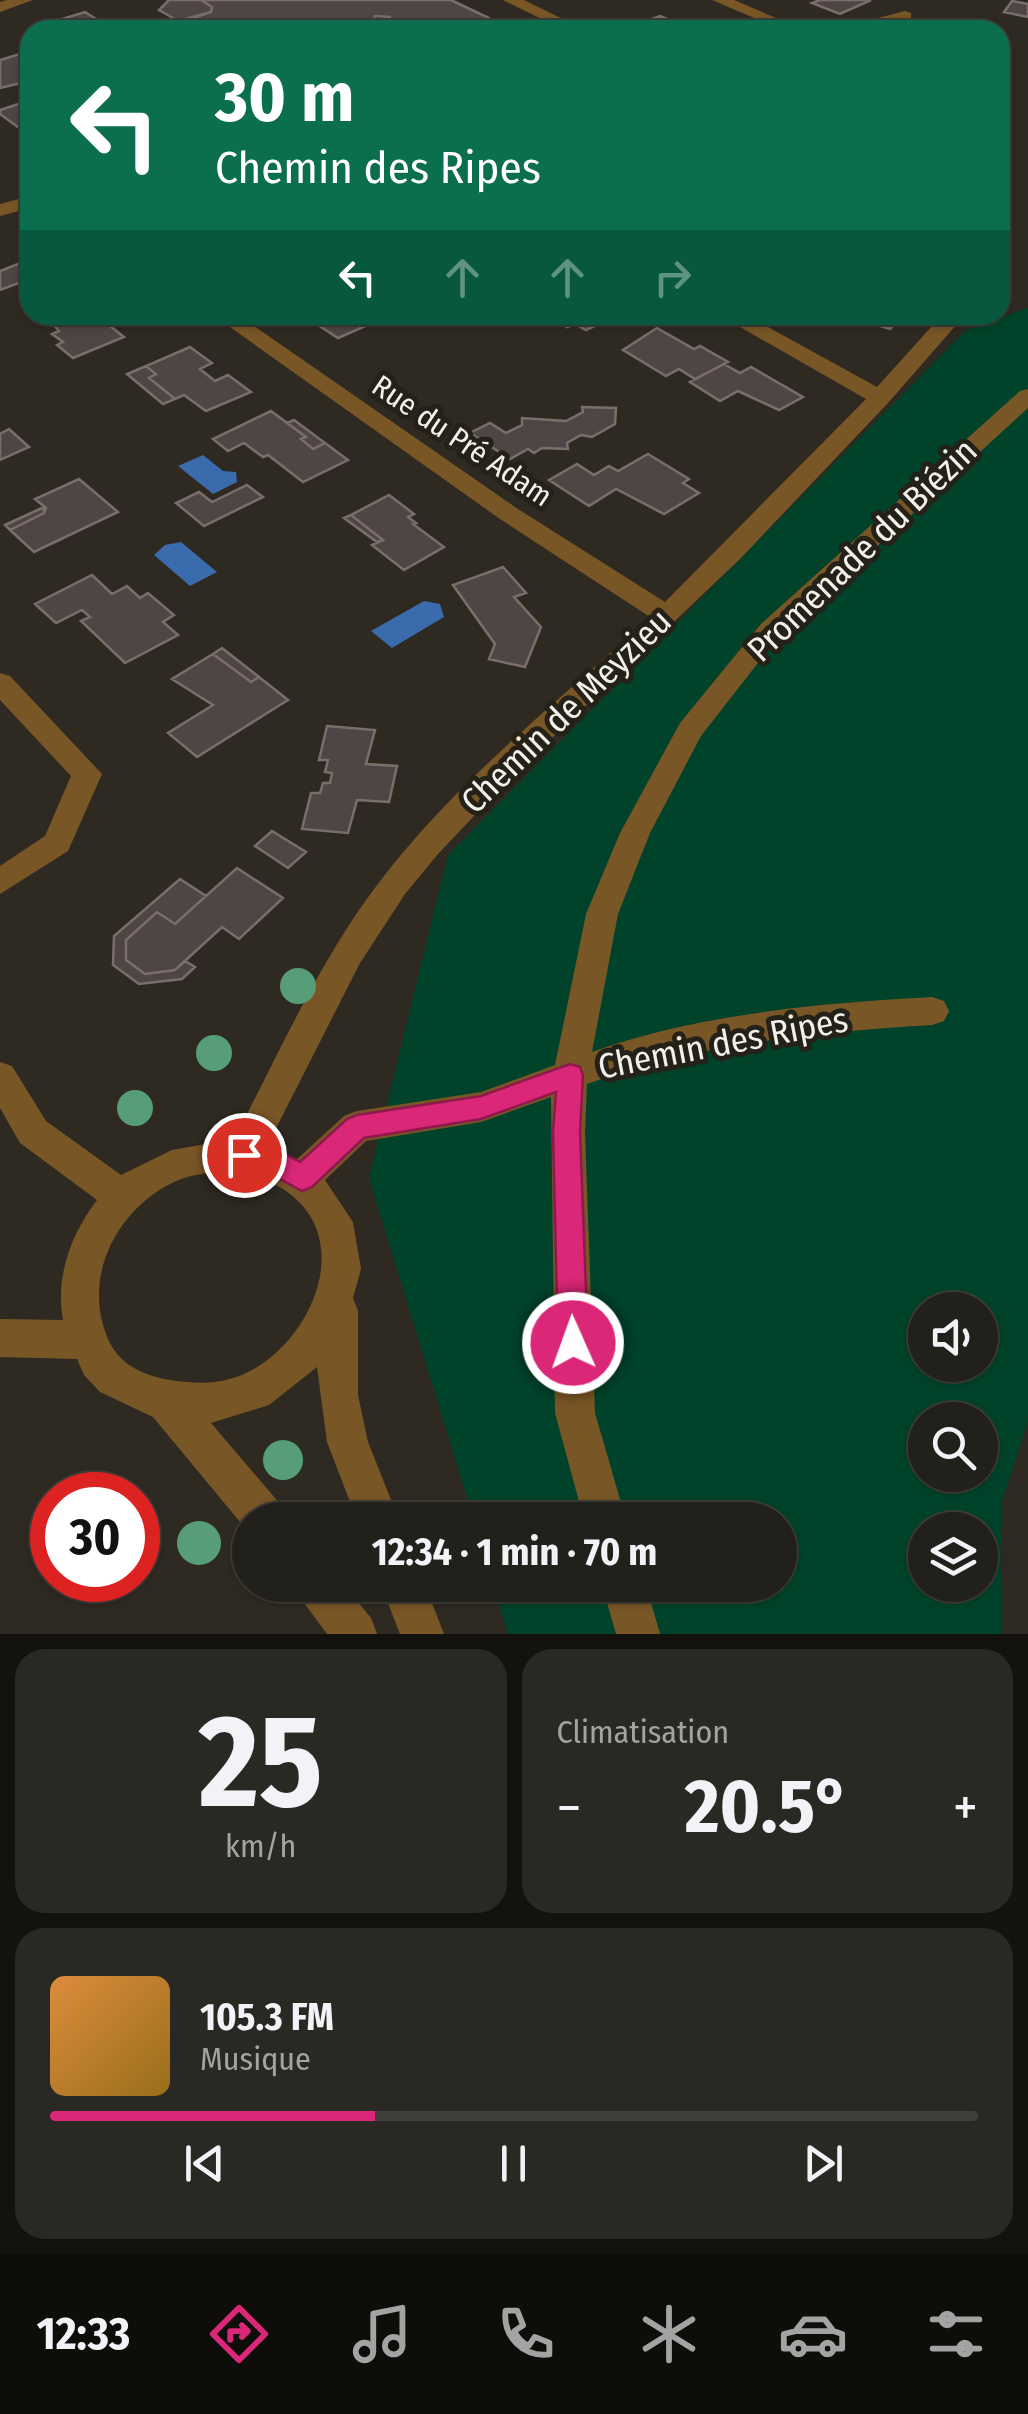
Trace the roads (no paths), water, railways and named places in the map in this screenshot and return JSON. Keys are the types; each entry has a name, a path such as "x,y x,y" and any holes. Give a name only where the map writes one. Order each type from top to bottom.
{"street":[{"path":"0,7 25,0"},
{"path":"511,0 556,20"},
{"path":"720,0 771,20"},
{"name":"Rue du Pré Adam","path":"238,325 493,504 667,616"},
{"path":"748,325 880,398"},
{"name":"Chemin de Meyzieu","path":"244,1155 365,926 404,876 463,808 667,616 880,398 945,325"},
{"name":"Promenade du Biézin","path":"601,1502 575,1413 566,1132 570,1075 602,914 635,833 690,730 770,630 1028,396"},
{"path":"0,683 87,774 57,842 0,882"},
{"name":"Chemin des Ripes","path":"302,1178 357,1127 481,1107 622,1056 810,1018 932,1011"},
{"path":"0,1077 33,1132 122,1198"},
{"path":"342,1281 322,1333 281,1376 226,1402 168,1404 125,1387 102,1366 86,1340 78,1304 80,1268 94,1234 122,1198 159,1171 201,1156 244,1155 275,1162 302,1178 327,1206 341,1241 342,1281 334,1363 336,1398 351,1456 370,1502"},
{"path":"0,1338 86,1340"},
{"path":"168,1404 251,1502"},
{"path":"330,1602 355,1634"},
{"path":"410,1602 422,1634"},
{"path":"629,1602 638,1634"}],"water":[{"path":"203,455 223,471 236,472 237,482 213,494 178,466"},
{"path":"181,542 217,572 190,586 154,555 165,545"},
{"path":"424,601 440,604 444,617 392,648 371,631"}]}
